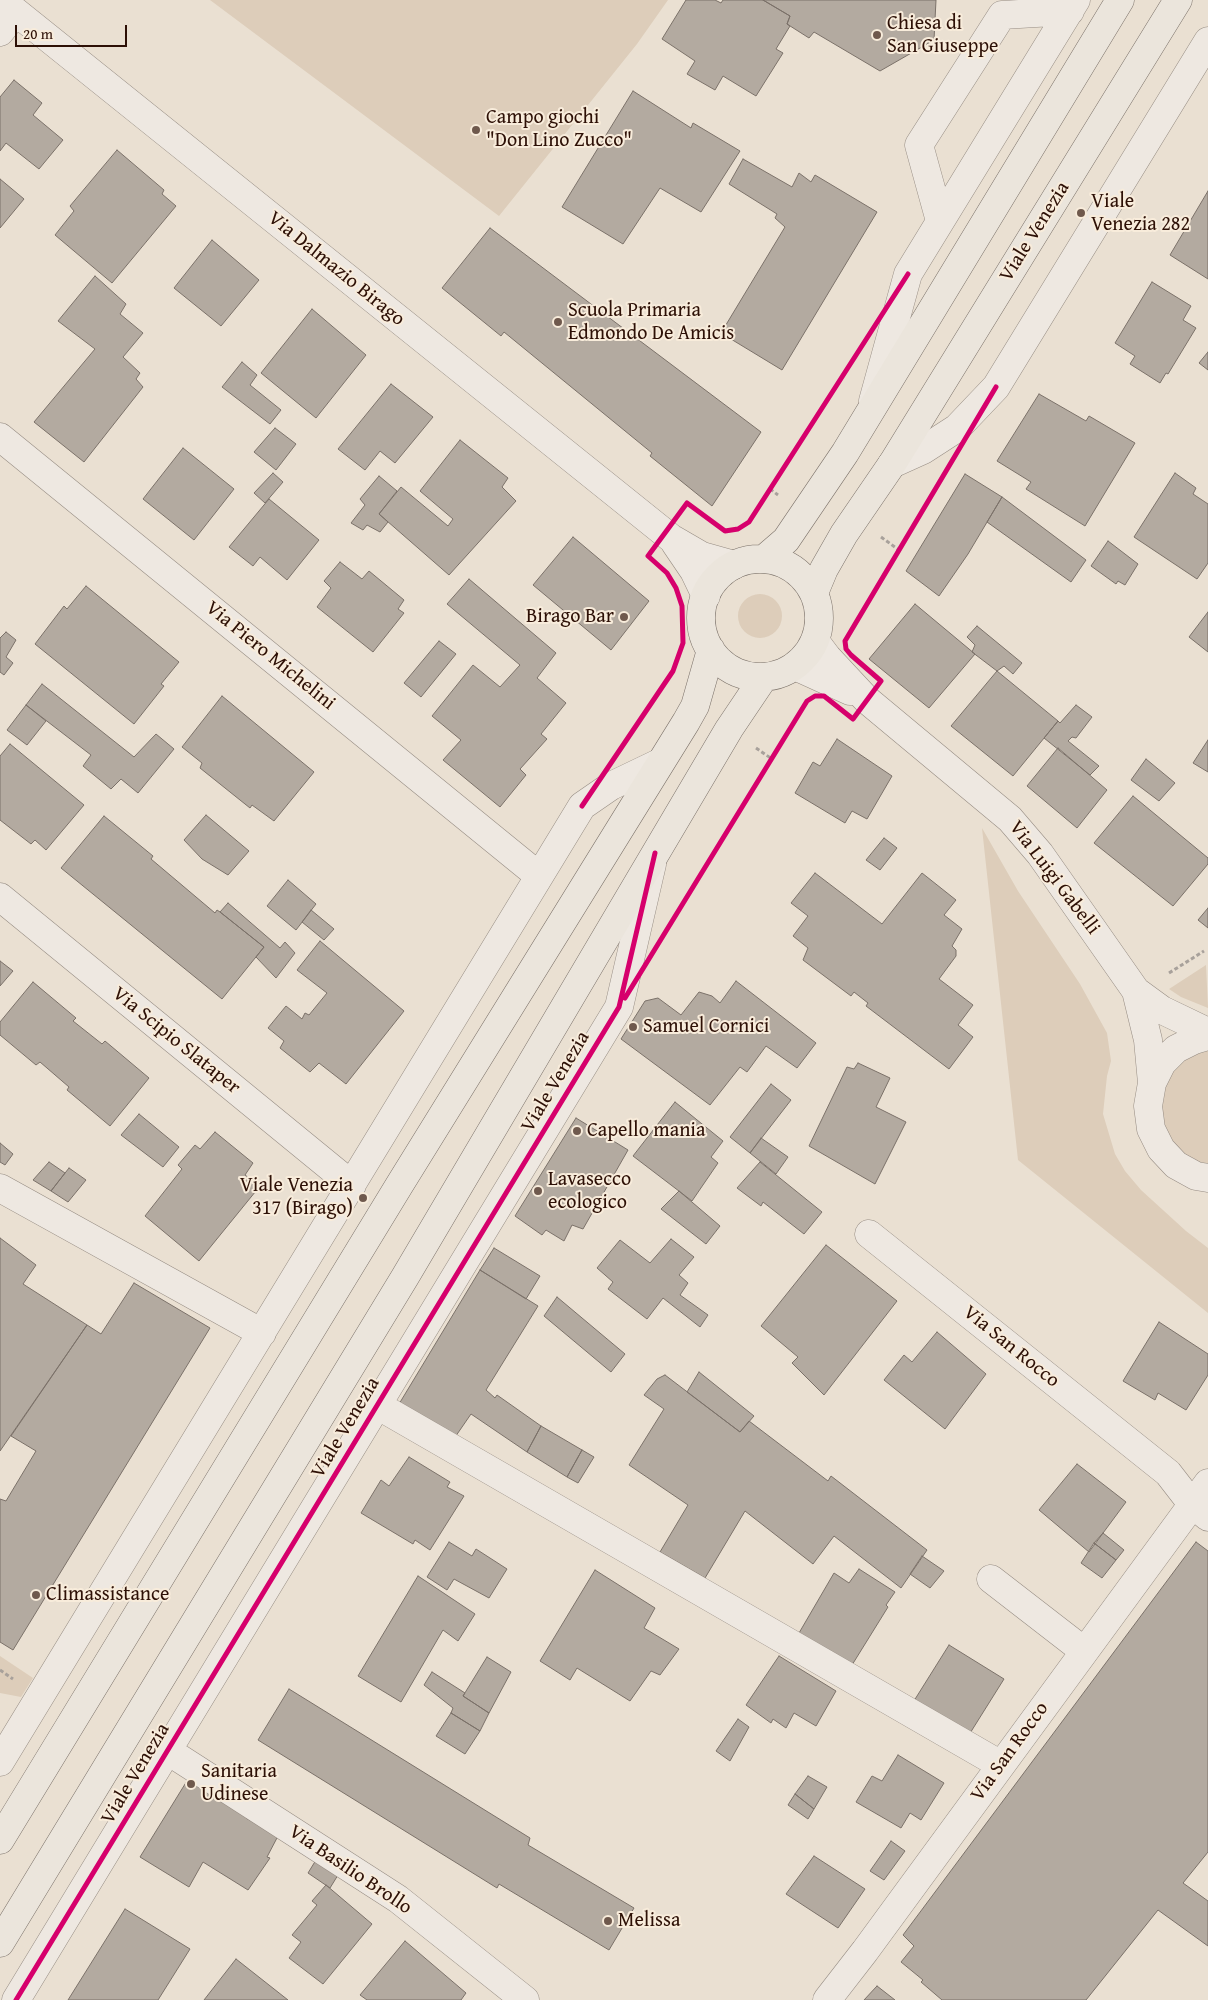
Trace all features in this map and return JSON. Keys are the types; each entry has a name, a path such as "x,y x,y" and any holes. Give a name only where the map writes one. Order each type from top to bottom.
{"main road":[{"path":"764,559 791,568 803,577 814,593 819,622 815,641 804,658 795,666 779,674 764,677 741,674 727,667 711,650 702,630 702,608 706,596 719,576 734,565 764,559 786,540 845,453 1120,0"},
{"name":"Viale Venezia","path":"814,593 824,569 844,534 892,464 1178,0"},
{"path":"0,1840 400,1184 695,706 711,650"},
{"name":"Viale Venezia","path":"0,1943 405,1277 736,718 764,677"}],"street":[{"path":"940,221 919,145 1002,15 1073,5"},
{"path":"870,410 908,274 1073,5"},
{"name":"Via Dalmazio Birago","path":"5,15 670,538 702,556 734,565"},
{"path":"892,464 923,450 957,428 996,387 1208,41"},
{"name":"Via Piero Michelini","path":"0,437 539,876"},
{"name":"Via Dalmazio Birago","path":"670,538 691,566 706,596"},
{"name":"Via Luigi Gabelli","path":"815,641 826,657 867,700 1010,818 1120,952 1136,991 1148,1040 1152,1083"},
{"name":"Via Luigi Gabelli","path":"795,666 831,681 867,700"},
{"path":"0,1762 582,806 610,786 659,763"},
{"name":"Viale Venezia","path":"16,2000 619,1007 655,853"},
{"name":"Via Scipio Slataper","path":"0,897 352,1185"},
{"name":"Via Luigi Gabelli","path":"1136,991 1162,1010 1208,1034"},
{"path":"1208,1034 1176,1049 1162,1063 1152,1083 1148,1106 1151,1128 1161,1149 1176,1165 1196,1176 1208,1178"},
{"path":"0,1188 262,1333"},
{"name":"Via San Rocco","path":"827,2000 866,1951 1084,1651 1203,1501 869,1234"},
{"name":"Viale Venezia","path":"377,1405 1001,1765"},
{"path":"991,1579 1084,1651"},
{"name":"Via Basilio Brollo","path":"168,1751 398,1899 525,2000"}],"path":[{"path":"766,496 776,481"},
{"path":"894,558 904,542"},
{"path":"766,767 777,750"},
{"path":"1164,976 1204,951"}],"shaded area":[{"name":"Campo giochi \"Don Lino Zucco\"","path":"210,0 668,0 637,44 499,216"},
{"path":"760,594 772,598 778,604 782,616 778,628 772,634 760,638 748,634 742,628 738,616 742,604 748,598"},
{"path":"982,828 1018,891 1080,984 1107,1033 1111,1061 1107,1076 1103,1114 1115,1154 1125,1171 1141,1190 1186,1231 1208,1248 1208,1313 1018,1160"},
{"path":"1206,965 1208,1008 1181,997 1169,989"},
{"path":"1208,1045 1208,1169 1190,1163 1162,1131 1159,1089 1183,1056"},
{"path":"0,1656 33,1678 21,1697 0,1693"}],"building":[{"path":"686,0 715,0 721,3 723,0 763,0 790,16 787,24 790,26 776,49 783,53 756,96 723,76 715,90 687,74 695,61 662,39"},
{"name":"Chiesa di San Giuseppe","path":"763,0 936,0 934,40 880,71 814,32 809,38 787,24 790,16"},
{"path":"14,80 42,103 33,115 63,140 39,169 6,143 0,151 0,97"},
{"path":"633,91 691,128 693,123 740,151 701,212 660,188 623,244 562,207"},
{"path":"117,150 164,190 162,194 176,206 112,283 55,235 74,211 70,206"},
{"path":"743,159 792,187 799,173 811,182 815,175 877,212 782,370 721,333 785,227 775,218 777,214 729,184"},
{"path":"0,179 24,199 0,228"},
{"path":"1208,191 1208,279 1170,255"},
{"name":"Scuola Primaria Edmondo De Amicis","path":"490,228 761,432 712,506 650,456 652,453 504,332 501,336 442,288"},
{"path":"212,240 259,280 221,326 174,288"},
{"path":"95,276 126,304 120,314 143,333 123,357 140,373 136,379 143,387 84,462 34,422 95,349 58,321"},
{"path":"1152,282 1191,306 1183,320 1196,328 1168,374 1166,373 1160,383 1130,364 1135,356 1115,343"},
{"path":"312,309 366,355 316,418 261,373"},
{"path":"1208,352 1208,370 1199,363"},
{"path":"242,362 257,375 250,385 281,410 270,424 222,387"},
{"path":"391,384 433,417 395,463 380,451 365,470 338,449"},
{"path":"1039,394 1086,421 1089,416 1135,443 1085,526 1026,489 1031,482 997,461"},
{"path":"275,428 296,444 276,470 254,452"},
{"path":"460,440 508,478 502,487 516,501 449,575 379,514 401,487 448,526 453,519 420,491"},
{"path":"183,448 234,489 194,540 143,499"},
{"path":"273,473 283,482 265,503 254,493"},
{"path":"1175,473 1196,488 1193,494 1208,504 1208,563 1197,579 1134,537"},
{"path":"965,474 1002,497 968,554 939,596 906,571"},
{"path":"379,476 397,491 379,514 388,522 380,532 367,525 363,530 351,523 365,505 360,499"},
{"path":"1002,497 1086,560 1071,582 987,522"},
{"path":"269,499 319,540 287,580 260,557 253,566 229,547"},
{"path":"573,537 649,601 611,650 533,585"},
{"path":"1108,541 1138,564 1125,585 1118,581 1116,584 1091,566"},
{"path":"340,562 362,579 369,571 404,600 398,609 404,613 373,652 317,607 331,588 324,581"},
{"path":"469,579 556,653 537,678 566,703 541,734 547,739 520,769 526,775 500,807 443,760 461,740 432,716 473,665 500,687 520,665 447,604"},
{"path":"86,586 179,662 161,684 164,686 134,724 35,644 64,606 67,609"},
{"path":"915,604 975,654 929,708 869,659"},
{"path":"1208,612 1208,652 1189,637"},
{"path":"977,626 1022,663 1013,674 1004,666 997,671 972,652 975,645 967,637"},
{"path":"6,632 16,640 6,657 13,663 4,675 0,672 0,638"},
{"path":"439,641 456,654 421,697 404,683"},
{"path":"997,671 1058,721 1013,776 951,726"},
{"path":"42,684 134,757 156,734 174,749 138,793 121,779 111,789 83,766 91,755 26,705"},
{"path":"222,696 314,772 274,821 252,805 250,808 200,768 202,763 182,747"},
{"path":"26,705 46,721 27,745 7,730"},
{"path":"1076,705 1092,717 1076,738 1072,737 1068,741 1099,766 1090,775 1044,738 1058,721 1060,723"},
{"path":"837,739 892,776 867,819 852,811 845,823 795,793 813,762 820,766"},
{"path":"1208,740 1208,772 1193,763"},
{"path":"10,744 84,805 46,850 35,840 31,844 0,820 0,756"},
{"path":"1058,748 1107,790 1077,828 1027,786"},
{"path":"1146,759 1175,783 1159,801 1131,780"},
{"path":"1133,796 1208,858 1208,864 1173,906 1094,843"},
{"path":"206,815 249,851 228,875 202,859 184,840"},
{"path":"104,816 153,856 151,859 215,913 217,910 220,912 264,947 222,999 61,868"},
{"path":"884,838 897,848 880,870 866,860"},
{"path":"815,873 882,924 922,873 956,900 944,915 962,929 952,946 956,950 956,956 939,979 973,1005 958,1025 973,1037 949,1069 866,1006 868,1003 854,992 851,996 803,960 808,948 793,936 808,916 791,903"},
{"path":"288,880 316,904 296,930 267,906"},
{"path":"228,903 280,948 285,942 295,953 276,978 256,957 264,947 220,912"},
{"path":"1208,908 1208,928 1198,920"},
{"path":"311,910 334,929 324,940 302,922"},
{"path":"320,941 404,1011 346,1084 319,1063 310,1072 280,1048 284,1041 268,1028 286,1006 302,1019 305,1013 309,1015 327,993 297,970"},
{"path":"0,961 13,971 0,986"},
{"path":"736,981 816,1043 797,1068 766,1046 747,1072 740,1067 710,1105 621,1039 645,1001 658,998 681,1015 699,992 712,996 720,1003"},
{"path":"33,982 76,1018 73,1021 102,1044 105,1041 149,1078 110,1126 67,1090 69,1087 40,1062 36,1065 0,1035 0,1022"},
{"path":"858,1063 890,1078 876,1107 906,1122 875,1184 809,1146 847,1067 854,1069"},
{"path":"771,1084 791,1100 750,1153 730,1137"},
{"path":"675,1102 723,1141 711,1157 718,1163 692,1201 633,1156"},
{"path":"139,1114 179,1147 163,1167 121,1135"},
{"path":"576,1118 628,1150 583,1229 572,1225 564,1241 546,1230 542,1235 515,1216"},
{"path":"215,1132 253,1163 245,1175 260,1186 199,1261 145,1216 182,1169 178,1165 195,1145 200,1149"},
{"path":"761,1138 788,1157 776,1174 750,1153"},
{"path":"0,1143 13,1154 5,1165 0,1162"},
{"path":"49,1162 65,1173 51,1191 33,1180"},
{"path":"760,1162 822,1212 804,1234 763,1202 761,1206 737,1188"},
{"path":"69,1168 86,1180 68,1202 51,1191"},
{"path":"679,1191 720,1226 706,1244 661,1209"},
{"path":"0,1238 36,1265 23,1284 87,1325 0,1451"},
{"path":"671,1239 694,1257 679,1275 688,1283 680,1295 708,1315 700,1327 663,1298 647,1319 608,1289 613,1282 597,1268 620,1240 650,1263"},
{"path":"826,1245 897,1301 824,1395 792,1363 798,1357 761,1326"},
{"path":"494,1248 540,1276 526,1299 480,1270"},
{"path":"480,1270 538,1306 486,1390 495,1398 497,1395 541,1426 527,1452 471,1414 451,1443 396,1409"},
{"path":"134,1283 210,1328 13,1650 0,1642 0,1499 6,1501 36,1451 11,1436 87,1325 101,1334"},
{"path":"557,1297 625,1354 611,1372 544,1316"},
{"path":"1159,1322 1208,1354 1208,1375 1186,1410 1158,1393 1155,1400 1123,1381"},
{"path":"937,1332 986,1374 945,1429 884,1380 904,1355 912,1362"},
{"path":"699,1372 754,1416 740,1432 687,1392"},
{"path":"665,1375 740,1432 749,1421 828,1481 831,1476 927,1550 901,1588 834,1536 813,1564 745,1511 705,1578 660,1552 688,1505 629,1465 664,1409 644,1395 657,1379"},
{"path":"541,1426 582,1450 567,1477 527,1452"},
{"path":"582,1450 594,1457 578,1483 567,1477"},
{"path":"409,1457 450,1482 447,1487 464,1496 430,1550 415,1540 413,1544 361,1513 381,1480 389,1486"},
{"path":"1077,1464 1126,1502 1089,1552 1039,1510"},
{"path":"1103,1533 1124,1550 1116,1560 1094,1543"},
{"path":"449,1542 472,1556 476,1549 507,1569 489,1598 454,1579 447,1590 427,1577"},
{"path":"1196,1542 1208,1551 1208,1852 1183,1883 1208,1901 1208,1946 1158,1910 1086,2000 942,2000 921,1982 923,1980 901,1962 914,1946 903,1935"},
{"path":"1094,1543 1116,1560 1102,1578 1081,1563"},
{"path":"922,1556 944,1571 930,1588 910,1574"},
{"path":"859,1569 895,1592 886,1605 888,1607 852,1665 799,1633 834,1573 849,1583"},
{"path":"595,1570 655,1608 644,1628 679,1649 660,1675 651,1671 630,1701 577,1668 570,1680 540,1661"},
{"path":"418,1576 475,1614 458,1641 443,1630 401,1702 358,1676"},
{"path":"949,1645 1004,1679 967,1738 912,1704"},
{"path":"779,1656 836,1691 816,1726 794,1713 786,1728 773,1719 771,1723 746,1705"},
{"path":"487,1657 511,1672 489,1713 463,1696"},
{"path":"432,1672 465,1693 463,1696 489,1713 480,1731 451,1713 453,1708 424,1685"},
{"path":"289,1689 530,1838 528,1845 634,1908 609,1950 499,1884 497,1888 258,1740"},
{"path":"451,1713 480,1731 465,1754 436,1736"},
{"path":"738,1719 749,1727 730,1761 716,1751"},
{"path":"898,1755 944,1783 921,1820 910,1813 901,1828 856,1802 872,1776 882,1781"},
{"path":"190,1776 248,1816 246,1818 278,1836 267,1857 270,1858 248,1890 203,1862 189,1887 140,1857"},
{"path":"808,1776 827,1787 814,1809 795,1794"},
{"path":"795,1794 814,1809 808,1819 788,1805"},
{"path":"891,1841 905,1851 884,1880 870,1871"},
{"path":"814,1856 865,1889 838,1928 786,1894"},
{"path":"316,1860 338,1875 330,1888 308,1873"},
{"path":"326,1885 372,1924 323,1984 289,1958 301,1942 292,1935 317,1905 312,1901"},
{"path":"125,1909 190,1949 158,2000 68,2000"},
{"path":"405,1941 466,1993 461,2000 367,2000 360,1995"},
{"path":"236,1959 288,2000 204,2000"},
{"path":"877,1986 895,2000 864,2000"}],"cycle path":[{"path":"582,806 673,671 683,643 682,606 676,588 667,573 648,556 687,503 725,531 738,529 749,522 908,274"},
{"path":"625,998 807,701 815,696 824,696 853,719 881,681 851,655 846,649 845,641 996,387"},
{"path":"16,2000 619,1007 655,853"}],"place":[{"name":"Chiesa di San Giuseppe","path":"877,35"},
{"name":"Campo giochi \"Don Lino Zucco\"","path":"476,130"},
{"name":"Viale Venezia 282","path":"1081,213"},
{"name":"Scuola Primaria Edmondo De Amicis","path":"558,322"},
{"name":"Birago Bar","path":"624,617"},
{"name":"Samuel Cornici","path":"633,1027"},
{"name":"Capello mania","path":"577,1131"},
{"name":"Lavasecco ecologico","path":"538,1191"},
{"name":"Viale Venezia 317 (Birago)","path":"363,1198"},
{"name":"Climassistance","path":"36,1595"},
{"name":"Sanitaria Udinese","path":"191,1784"},
{"name":"Melissa","path":"608,1921"}]}
